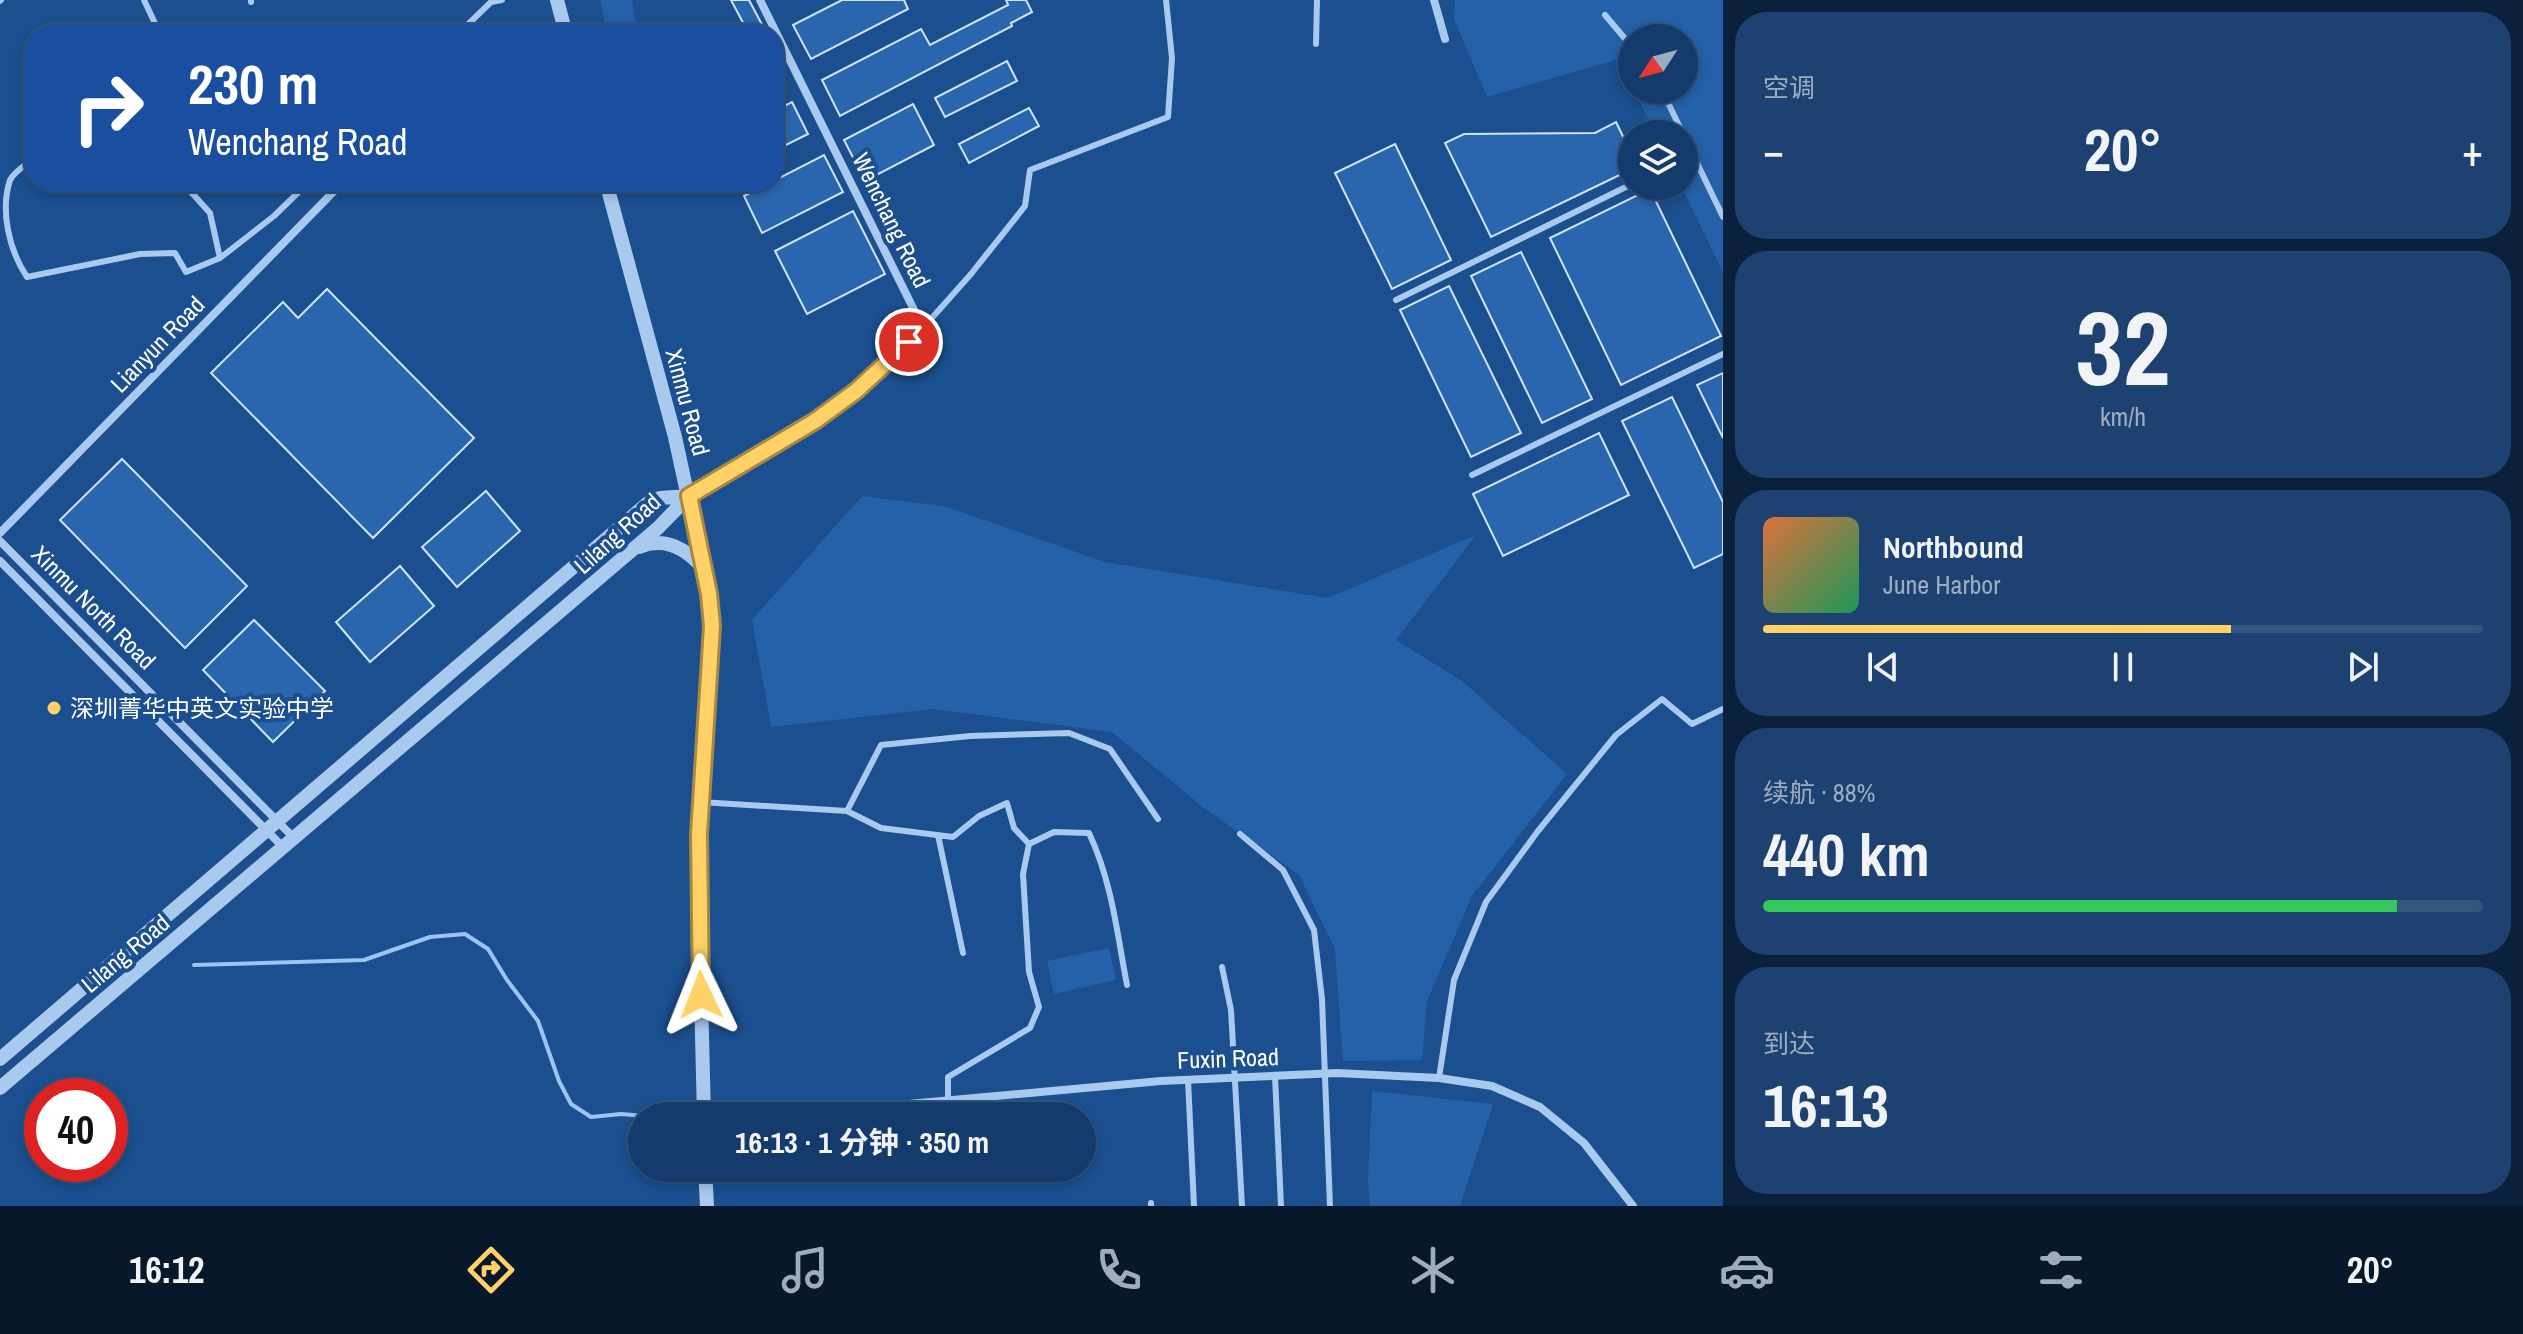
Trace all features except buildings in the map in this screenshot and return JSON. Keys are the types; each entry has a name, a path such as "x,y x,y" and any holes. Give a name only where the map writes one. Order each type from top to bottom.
{"street":[{"path":"557,0 563,24"},
{"name":"Wenchang Road","path":"760,0 772,24"},
{"path":"1434,0 1445,39"},
{"name":"Wenchang Road","path":"784,48 923,328"},
{"name":"Lianyun Road","path":"0,533 333,192"},
{"name":"Xinmu Road","path":"609,192 689,496 705,570 712,626 698,874 704,1102"},
{"path":"689,496 815,421 856,391 923,328"},
{"name":"Lilang Road","path":"0,1088 635,548 689,496"},
{"name":"Lilang Road","path":"0,1059 648,503 660,498 689,496"},
{"name":"Xinmu North Road","path":"0,541 288,842"},
{"path":"635,548 647,543 672,544 694,556 705,570"},
{"name":"Xinmu North Road","path":"0,561 288,842"},
{"name":"Fuxin Road","path":"927,1102 1188,1080 1323,1074 1439,1078 1492,1086 1540,1107 1584,1143 1633,1206"},
{"path":"706,1182 707,1206"}],"lane":[{"path":"144,0 155,24"},
{"path":"468,24 491,2 502,0"},
{"path":"923,328 1025,206 1030,170 1168,117 1172,58 1166,0"},
{"path":"1316,44 1317,0"},
{"path":"1605,15 1618,30"},
{"path":"1698,164 1723,217"},
{"path":"24,166 10,178 1,207 12,254 27,277 140,254 175,253 186,272 220,258 274,216 299,192"},
{"path":"1396,300 1618,191"},
{"path":"191,192 210,213 220,258"},
{"path":"1472,475 1723,354"},
{"path":"1439,1078 1454,980 1486,902 1538,831 1616,735 1662,699 1692,724 1723,709"},
{"path":"847,811 881,745 970,736 1069,733 1110,749 1158,819"},
{"path":"700,802 847,811 881,828 953,837 979,816 1007,803 1014,828 1029,844"},
{"path":"1029,844 1054,832 1089,833 1101,859 1115,908 1127,985"},
{"path":"1240,834 1283,870 1314,930 1322,999 1330,1206"},
{"path":"938,835 963,953"},
{"path":"948,1100 948,1077 1030,1028 1039,1007 1029,972 1023,874 1029,844"},
{"path":"1222,967 1231,1010 1242,1206"},
{"path":"1275,1076 1281,1206"},
{"path":"1188,1080 1194,1206"}],"shaded area":[{"path":"600,0 632,0 636,24 605,24"},
{"path":"1455,0 1723,0 1723,272 1688,200 1698,200 1698,120 1649,120 1641,104 1698,104 1698,24 1618,24 1618,59 1487,97 1454,19"},
{"path":"862,496 944,506 1105,562 1328,598 1476,535 1396,640 1462,681 1567,774 1472,896 1427,1001 1422,1060 1343,1061 1335,949 1299,875 1204,808 1112,732 933,709 771,727 752,620"},
{"path":"1109,948 1116,980 1054,994 1047,961"},
{"path":"1372,1091 1493,1104 1460,1206 1370,1206 1368,1179"}],"waterway":[{"path":"194,965 364,960 430,937 465,934 488,949 538,1021 559,1081 571,1104 591,1117 628,1115"}],"place":[{"name":"深圳菁华中英文实验中学","path":"54,708"}],"route":[{"path":"701,995 699,834 712,626 709,594 689,496 815,421 856,391 909,342"}]}
